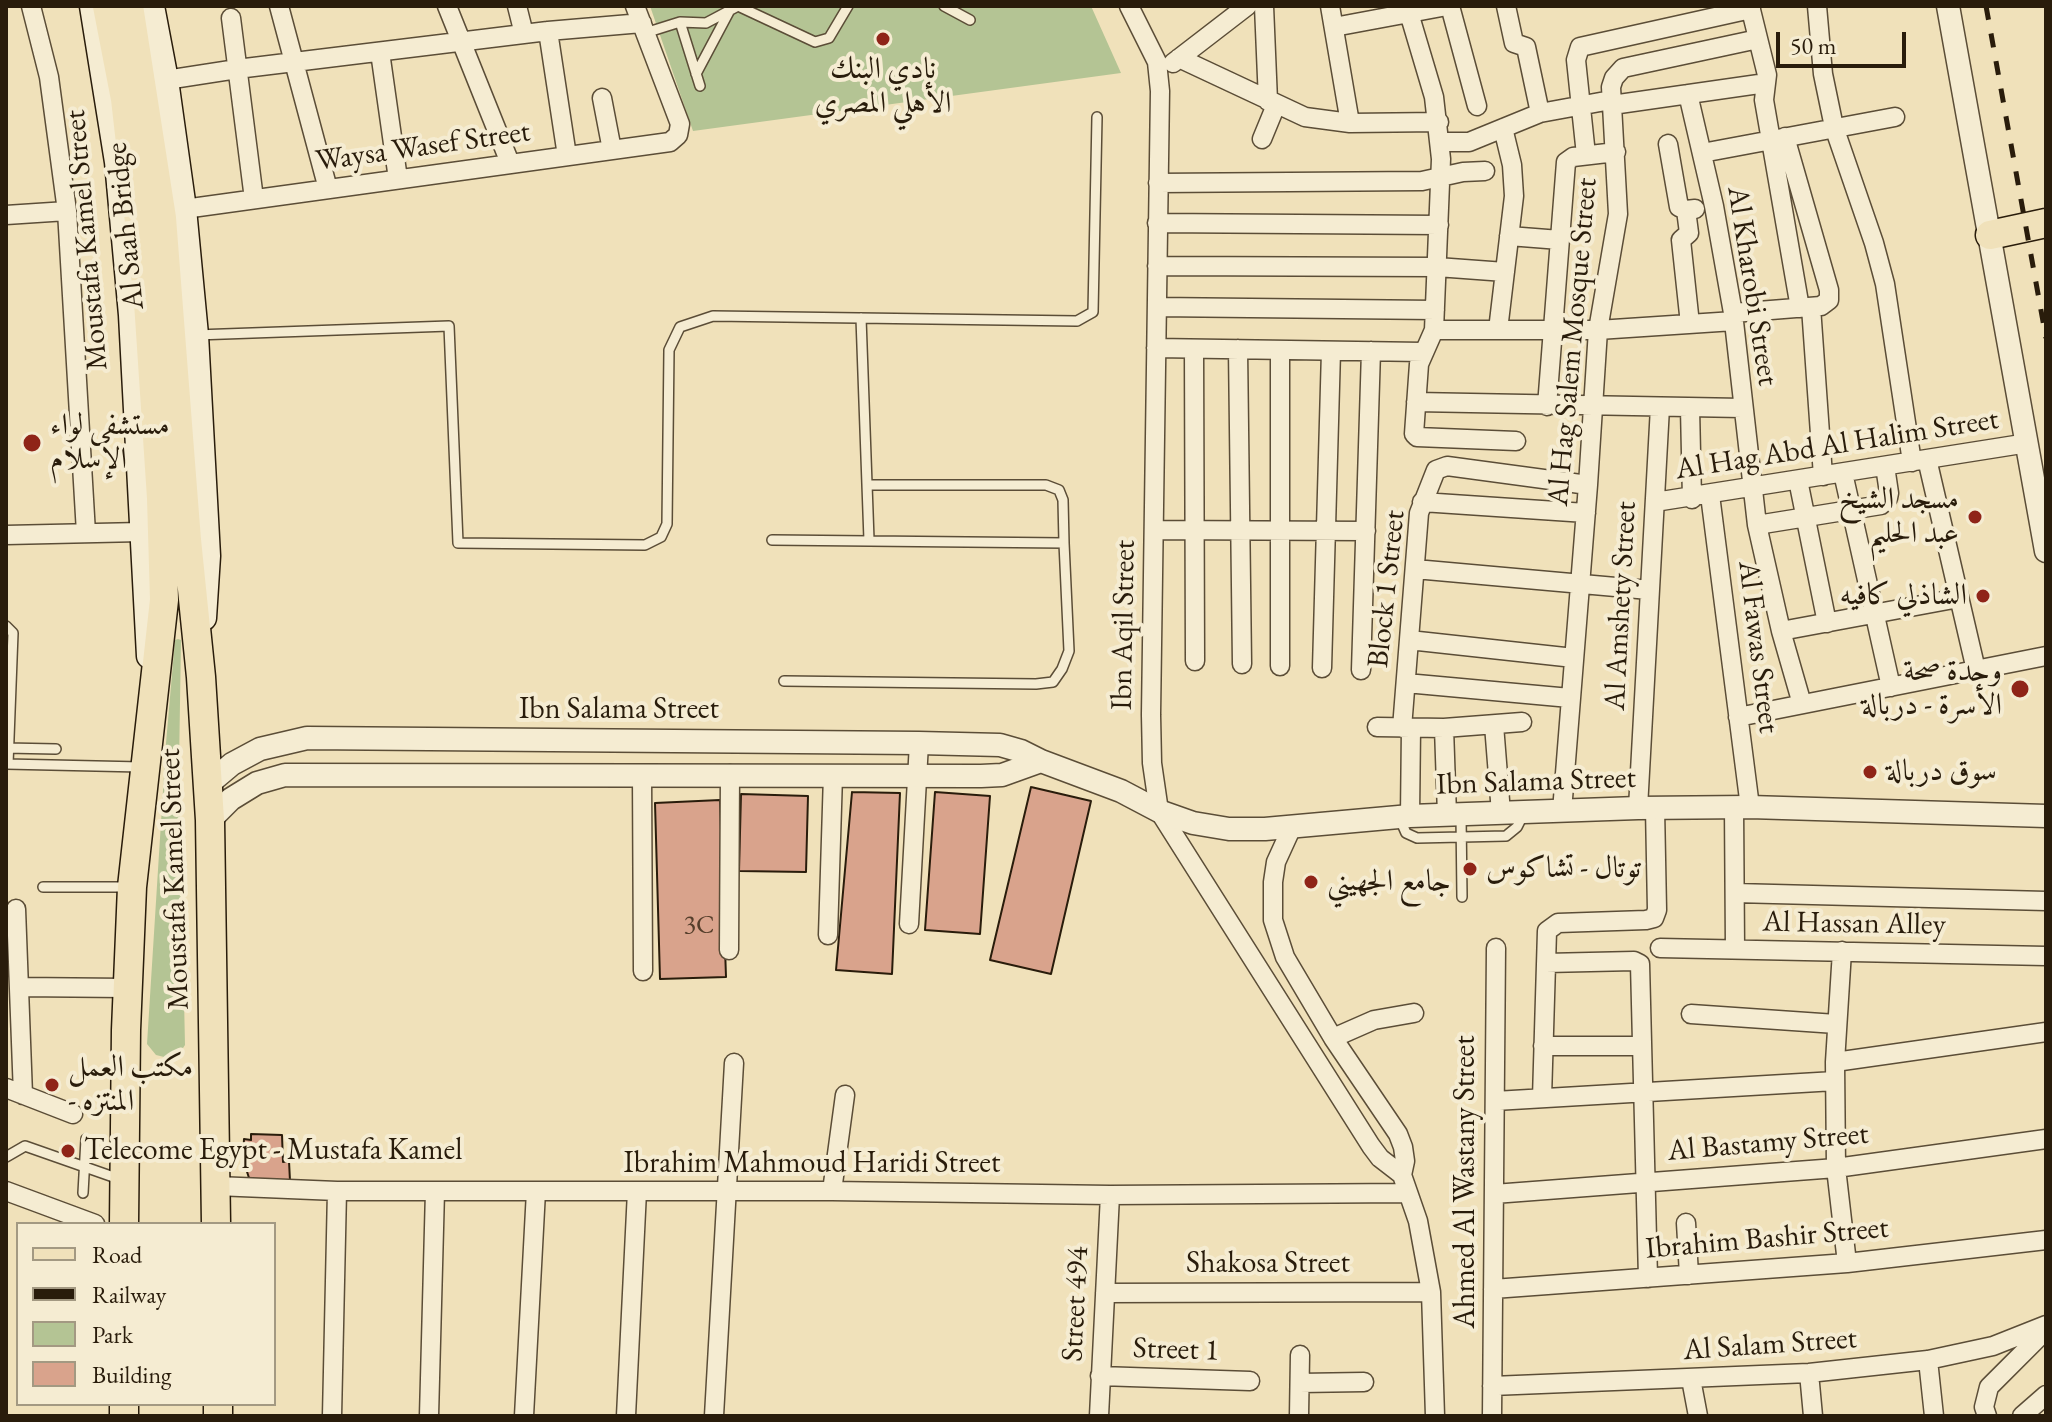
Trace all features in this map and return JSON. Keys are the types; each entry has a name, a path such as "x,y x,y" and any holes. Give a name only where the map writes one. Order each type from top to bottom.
{"main road":[{"name":"Moustafa Kamel Street","path":"92,6 117,162 131,315 153,708"},
{"name":"Al Saah Bridge","path":"107,6 125,99 148,302 168,438"},
{"name":"Al Saah Bridge","path":"129,6 162,218 168,438"},
{"name":"Moustafa Kamel Street","path":"152,6 184,209 196,335 208,556 201,677"},
{"path":"1990,235 2046,223"},
{"name":"Moustafa Kamel Street","path":"168,438 201,677 210,820 216,1222"},
{"name":"Moustafa Kamel Street","path":"124,1222 127,988 132,887 164,600 168,438"}],"street":[{"path":"31,6 49,77 67,211 86,533"},
{"path":"279,6 328,189"},
{"path":"447,6 510,163"},
{"path":"517,6 524,34"},
{"name":"Ibn Aqil Street","path":"1129,6 1160,73 1151,739 1159,811 1371,1146 1405,1184"},
{"path":"1160,73 1247,6"},
{"path":"1262,139 1272,103 1264,6"},
{"path":"1330,6 1350,123"},
{"path":"1334,27 1448,6 1477,106"},
{"path":"1506,6 1514,43 1526,47 1540,113"},
{"path":"1817,6 1823,74 1834,127 1885,284 1919,460 1959,598 1976,670"},
{"path":"1948,6 2046,551"},
{"path":"1434,330 1598,330 1690,324 1826,304 1830,294 1764,100 1767,75 1750,8 1580,47 1576,60 1586,155"},
{"path":"1409,13 1434,97 1441,142 1434,330 1419,364 1414,430 1417,437 1516,441"},
{"path":"231,18 254,199"},
{"path":"166,80 641,21"},
{"name":"Waysa Wasef Street","path":"184,209 670,142 678,135 680,124 641,21"},
{"path":"548,31 567,156"},
{"path":"1611,103 1614,78 1623,68 1758,39"},
{"path":"380,52 398,179"},
{"path":"1179,58 1305,117 1350,123 1439,122"},
{"path":"1441,142 1469,142 1540,113 1766,83"},
{"name":"Al Kharobi Street","path":"1688,94 1714,206 1733,317 1757,525 1781,631 1802,704"},
{"path":"602,98 612,150"},
{"name":"Al Hag Salem Mosque Street","path":"1562,811 1598,330 1618,214 1611,103"},
{"path":"1702,153 1895,117"},
{"path":"1498,330 1514,181 1503,128"},
{"path":"1778,138 1806,307 1823,476"},
{"path":"1668,144 1677,203 1686,210 1714,206"},
{"path":"1547,406 1566,162 1573,157 1616,152"},
{"path":"1158,183 1413,181 1485,171"},
{"path":"1686,210 1689,233 1681,241 1690,324"},
{"path":"6,215 67,211"},
{"path":"1157,223 1439,225"},
{"path":"1509,236 1560,240"},
{"path":"1157,266 1437,267 1505,272"},
{"path":"1157,307 1435,310"},
{"path":"1156,348 1423,352"},
{"path":"1194,349 1195,661"},
{"path":"1238,349 1242,664"},
{"path":"1280,350 1280,666"},
{"path":"1322,668 1331,351"},
{"path":"1361,670 1371,351"},
{"path":"1416,402 1742,408"},
{"name":"Al Amshety Street","path":"1546,963 1547,931 1558,923 1650,920 1657,910 1646,808 1649,590 1660,407"},
{"name":"Al Fawas Street","path":"1690,408 1701,497 1738,717 1742,807 1735,893 1735,949"},
{"name":"Al Hag Abd Al Halim Street","path":"1655,502 2028,443"},
{"name":"Block 1 Street","path":"1405,817 1406,683 1415,569 1422,502 1436,470 1447,466 1588,485"},
{"path":"1757,525 1881,505 1886,502 1889,493 1885,466"},
{"path":"1843,473 1891,687"},
{"path":"1798,480 1827,623"},
{"path":"1422,502 1586,513"},
{"path":"1154,530 1366,531"},
{"path":"6,535 141,532"},
{"path":"1415,569 1649,590"},
{"path":"1781,631 1959,598"},
{"path":"1409,640 1574,658"},
{"path":"1738,717 2046,656"},
{"path":"1406,683 1570,698"},
{"path":"1377,727 1444,728 1522,722"},
{"path":"1494,725 1501,813"},
{"path":"1444,728 1457,822"},
{"name":"Ibn Salama Street","path":"207,785 246,756 276,743 307,738 919,743 1000,745 1082,775 1159,811 1193,823 1229,829 1405,817 1457,822 1501,813 1646,808 1742,807 2046,816"},
{"path":"909,924 919,743"},
{"path":"210,820 231,799 257,783 285,775 1002,775 1041,761"},
{"path":"642,774 643,971"},
{"path":"729,950 730,774"},
{"path":"828,935 833,775"},
{"path":"1292,827 1276,862 1273,920 1285,957 1333,1038 1398,1134 1405,1161 1405,1184 1424,1245 1431,1292 1435,1416"},
{"path":"1735,893 2046,901"},
{"path":"16,909 19,987 14,1092 73,1114"},
{"name":"Ahmed Al Wastany Street","path":"1492,1416 1496,948"},
{"name":"Al Hassan Alley","path":"1660,948 2046,956"},
{"path":"1842,951 1836,1024 1836,1168 1847,1263"},
{"path":"1542,1098 1546,963 1638,963 1648,1278"},
{"path":"19,987 127,988"},
{"path":"1333,1038 1374,1020 1414,1013"},
{"path":"1691,1014 1836,1024"},
{"path":"1835,1062 2046,1032"},
{"path":"1543,1046 1642,1046"},
{"path":"714,1416 734,1063"},
{"path":"1495,1101 1835,1081"},
{"path":"832,1191 845,1095"},
{"name":"Al Bastamy Street","path":"1494,1194 1836,1168 2046,1139"},
{"name":"Ibrahim Mahmoud Haridi Street","path":"216,1186 337,1191 832,1191 1110,1195 1405,1184"},
{"path":"6,1191 90,1222"},
{"path":"332,1416 337,1191"},
{"path":"429,1416 435,1191"},
{"path":"524,1416 536,1191"},
{"path":"626,1416 637,1191"},
{"name":"Street 494","path":"1099,1416 1110,1195"},
{"path":"1686,1223 1689,1275"},
{"name":"Ibrahim Bashir Street","path":"1493,1289 1847,1263 2046,1240"},
{"name":"Shakosa Street","path":"1105,1293 1431,1292"},
{"path":"1987,1416 1984,1407 1989,1387 2046,1327"},
{"name":"Al Salam Street","path":"1492,1386 1809,1373 1928,1360 1993,1346 2046,1327"},
{"path":"1299,1416 1300,1355"},
{"path":"1928,1360 1934,1416"},
{"path":"1809,1373 1813,1416"},
{"name":"Street 1","path":"1100,1376 1250,1381"},
{"path":"1691,1379 1698,1416"},
{"path":"1300,1383 1364,1382"},
{"path":"2022,1416 2046,1395"}],"lane":[{"path":"641,21 706,23 738,6 815,42 829,38 848,6"},
{"path":"944,6 970,20"},
{"path":"696,74 730,10"},
{"path":"680,22 700,86"},
{"path":"196,335 449,326 458,543 645,545 661,537 667,524 669,350 680,327 713,316 1077,321 1093,312 1097,117"},
{"path":"861,318 869,540"},
{"path":"784,681 1036,684 1053,682 1062,669 1069,651 1063,500 1059,490 1046,485 867,485"},
{"path":"772,540 1064,543"},
{"path":"6,626 13,633 7,764 145,768"},
{"path":"7,748 56,749"},
{"path":"1462,897 1457,822 1506,836 1517,827 1524,812"},
{"path":"43,887 132,887"},
{"path":"83,1193 86,1139"},
{"path":"6,1157 25,1146 125,1181"}],"green space":[{"name":"نادي البنك الأهلي المصري","path":"650,6 1091,6 1121,73 693,131"},
{"path":"175,640 181,640 179,766 185,1045 179,1054 168,1058 156,1055 147,1044 166,743"}],"building":[{"path":"1031,787 1091,801 1051,974 990,960"},
{"path":"852,792 900,793 892,974 836,970"},
{"path":"935,792 990,796 980,934 925,930"},
{"path":"741,794 808,796 806,872 739,871"},
{"path":"720,800 726,977 660,979 655,803"},
{"path":"251,1134 282,1135 283,1162 289,1161 290,1181 257,1182 249,1178 243,1159 244,1139 251,1140"}],"railway":[{"path":"1986,6 2046,338"}],"place":[{"name":"نادي البنك الأهلي المصري","path":"883,39"},
{"name":"مستشفى لواء الإسلام","path":"32,443"},
{"name":"مسجد الشيخ عبد الحليم","path":"1975,517"},
{"name":"الشاذلي كافيه","path":"1983,596"},
{"name":"وحدة صحة الأسرة - دربالة","path":"2020,689"},
{"name":"سوق دربالة","path":"1870,772"},
{"name":"توتال - تشاكوس","path":"1470,869"},
{"name":"جامع الجهيني","path":"1311,882"},
{"name":"مكتب العمل - المنتزه","path":"52,1085"},
{"name":"Telecome Egypt - Mustafa Kamel","path":"68,1151"}]}
